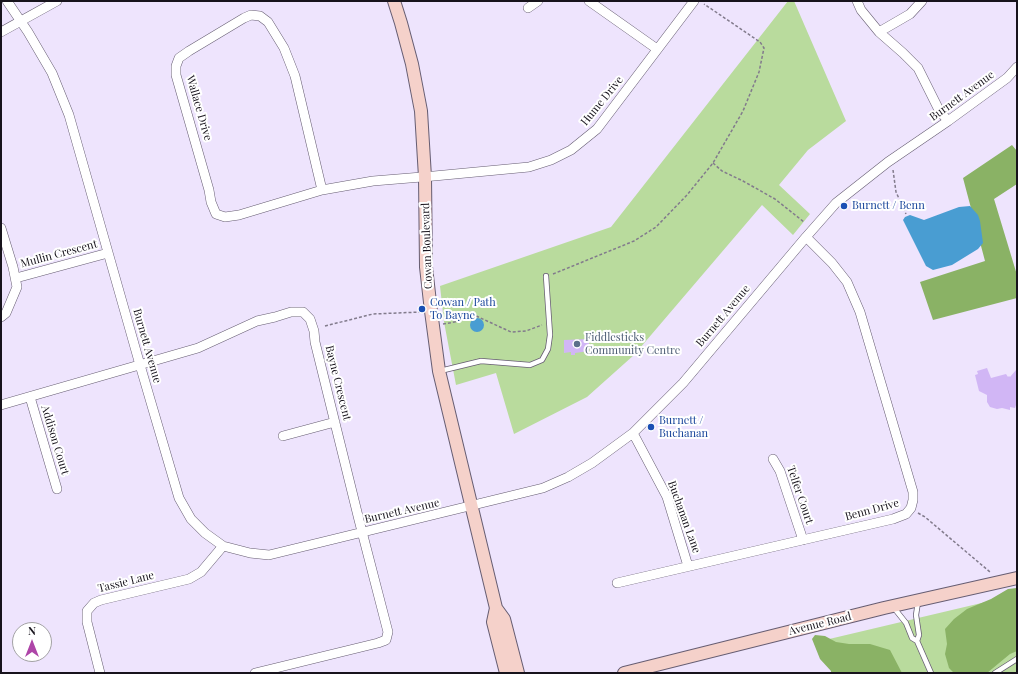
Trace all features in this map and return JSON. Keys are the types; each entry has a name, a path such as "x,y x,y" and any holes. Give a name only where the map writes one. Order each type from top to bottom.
{"street":[{"name":"Burnett Avenue","path":"7,1 28,32 52,73 69,115 179,498 191,519 205,533 223,546 250,553 269,555 472,507 543,488 568,477 592,463 633,433 683,383 836,203 891,160 1007,78 1017,67"},
{"path":"1,32 57,1"},
{"name":"Cowan Boulevard","path":"394,1 412,64 420,111 425,177 426,267 430,311 439,371 496,608 504,619 518,673"},
{"path":"528,8 538,1"},
{"path":"589,1 657,49"},
{"name":"Hume Drive","path":"425,177 529,167 551,160 571,150 597,129 694,1"},
{"path":"857,1 861,10 879,32 918,68 940,110 948,121"},
{"path":"879,32 910,14 922,1"},
{"name":"Wallace Drive","path":"322,190 296,76 284,48 268,22 260,16 251,15 179,58 176,66 176,75 209,190 211,202 216,214 225,217 238,215 322,190 373,181 425,177"},
{"path":"1,228 16,278 17,287 6,313 1,317"},
{"name":"Benn Drive","path":"617,583 893,519 906,514 911,508 913,492 860,312 847,282 832,263 806,237"},
{"name":"Mullin Crescent","path":"16,278 108,253"},
{"name":"Bayne Crescent","path":"1,405 198,348 257,321 291,312 303,312 310,319 362,533 388,632 386,640 378,644 255,673"},
{"name":"Addison Court","path":"30,397 57,490"},
{"path":"283,436 335,422"},
{"name":"Buchanan Lane","path":"633,433 666,497 688,566"},
{"name":"Telfer Court","path":"773,459 780,471 803,540"},
{"name":"Tassie Lane","path":"100,673 87,622 87,611 94,603 189,579 201,572 223,546"},
{"name":"Avenue Road","path":"624,673 1017,578"},
{"name":"Cowan Boulevard","path":"496,608 493,622 506,673"}],"lane":[{"path":"439,371 481,361 530,365 542,360 548,349 550,336 546,276"},
{"path":"917,641 919,635 916,615 918,601"},
{"path":"892,607 906,623 912,638 917,641 931,673"},
{"path":"995,673 1017,659"}],"path":[{"path":"546,276 634,241 656,227 687,195 713,163 743,111 758,72 764,48 760,42 704,4"},
{"path":"891,160 896,192 906,214"},
{"path":"713,163 722,172 743,181 775,199 804,222"},
{"path":"325,326 373,314 425,311"},
{"path":"442,324 461,321 474,315 511,332 526,331 550,322"},
{"path":"911,508 990,572"}],"green space":[{"path":"788,1 794,1 846,121 808,150 779,185 810,214 793,235 762,205 634,355 587,397 514,434 496,373 456,385 444,322 440,286 611,227"},
{"path":"1012,145 1017,151 1017,184 994,199 1017,275 1017,298 933,320 920,282 985,261 963,178"},
{"path":"1017,588 1017,673 833,673 825,640 990,601"},
{"path":"1017,588 1017,651 1010,654 987,673 954,673 949,668 945,654 947,644 945,629 954,619 967,609 991,599 1008,589"},
{"path":"815,635 825,636 836,642 849,644 870,644 890,650 902,673 831,673 831,671 820,659 812,639"}],"water":[{"path":"970,206 978,215 983,243 978,249 952,265 933,270 926,266 903,220 905,217 910,215 924,220 959,207"},
{"path":"474,318 480,318 484,322 484,328 480,332 474,332 470,328 470,322"}],"building":[{"name":"Fiddlesticks Community Centre","path":"589,339 589,351 575,353 575,355 571,355 571,352 564,353 564,340"},
{"path":"987,368 991,378 1006,374 1010,377 1016,370 1017,402 1015,408 1010,407 1010,410 990,407 987,402 987,395 979,391 975,375 978,374 977,371"}],"place":[{"name":"Burnett / Benn","path":"844,206"},
{"name":"Cowan / Path To Bayne","path":"422,309"},
{"name":"Fiddlesticks Community Centre","path":"577,344"},
{"name":"Burnett / Buchanan","path":"651,427"}]}
